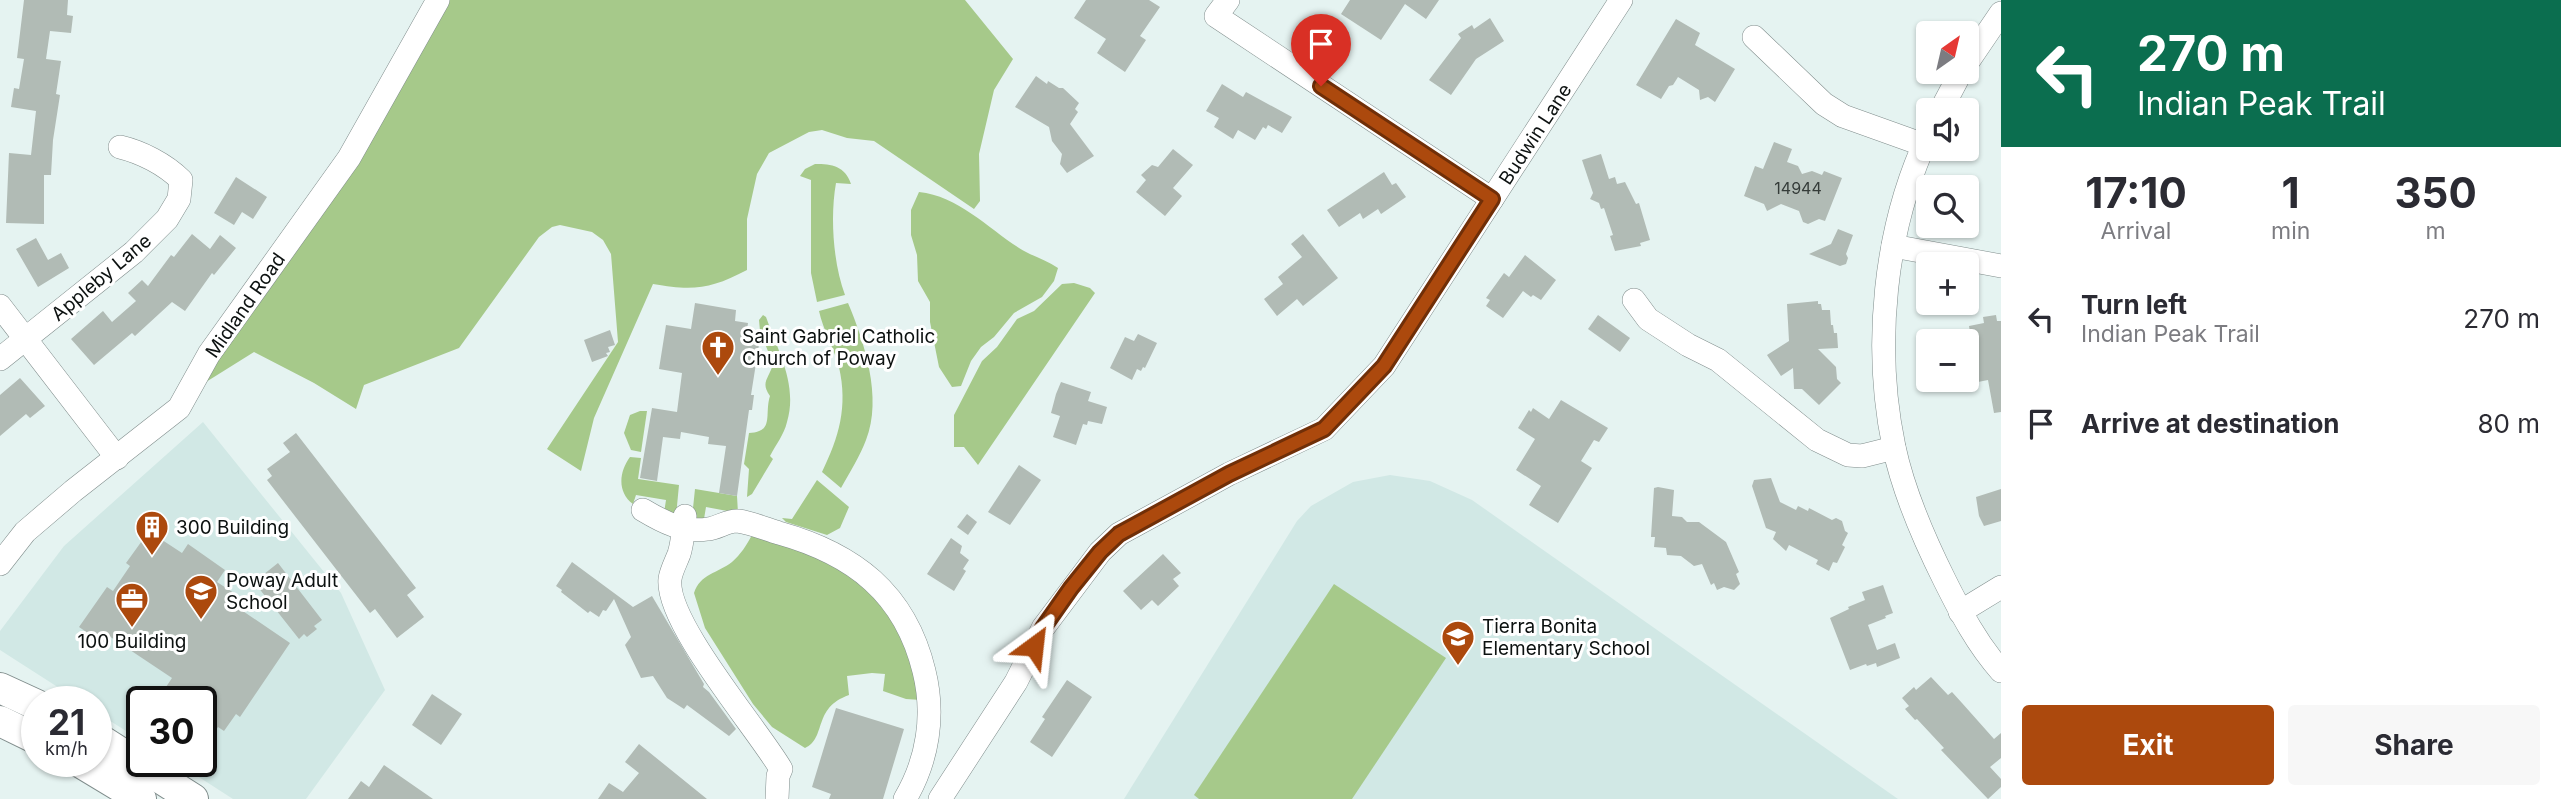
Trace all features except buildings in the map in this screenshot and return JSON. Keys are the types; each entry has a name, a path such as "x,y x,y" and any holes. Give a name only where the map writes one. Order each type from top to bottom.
{"main road":[{"path":"0,688 21,698"},
{"path":"0,721 21,731"},
{"path":"112,747 194,799"},
{"path":"105,777 141,799"}],"street":[{"name":"Midland Road","path":"0,564 25,532 179,408 209,354 349,158 438,0"},
{"name":"Budwin Lane","path":"940,799 1016,681 1043,628 1100,552 1126,530 1229,474 1324,429 1384,366 1621,0"},
{"path":"1222,8 1492,199"},
{"path":"1979,45 2001,13"},
{"path":"1754,37 1824,104 1843,116 1916,137"},
{"name":"Appleby Lane","path":"0,359 134,252 167,219 179,199 181,180 174,173 138,151 120,147"},
{"path":"1918,161 1906,191 1893,246 1886,299 1884,363 1894,447 1913,510 1933,559 1968,627 2001,671"},
{"path":"1893,246 2001,266"},
{"path":"1634,300 1648,319 1688,345 1718,360 1817,440 1848,455 1862,456 1894,447"},
{"path":"0,306 117,458"},
{"path":"643,510 663,522 684,522 709,529 736,520 815,545 852,564 885,593 908,624 923,667 929,695 925,753 905,799"},
{"path":"684,522 680,551 670,578 674,606 719,682 768,747 780,769 777,799"},
{"path":"1960,612 2001,587"}],"shaded area":[{"path":"203,422 341,593 385,690 306,799 233,799 199,777 217,777 217,686 126,686 126,731 112,722 112,686 56,686 0,650 0,631 64,546"},
{"name":"Tierra Bonita Elementary School","path":"1390,475 1430,481 1472,500 1898,799 1124,799 1297,521 1311,506 1353,482"}],"green space":[{"path":"448,0 965,0 1013,59 994,90 979,154 980,201 974,209 874,141 847,138 822,130 809,132 769,153 757,174 747,219 747,270 702,287 653,284 594,418 581,471 547,449 618,342 611,254 603,240 592,232 560,225 552,227 539,237 459,348 364,385 356,409 314,383 254,352 198,387"},
{"path":"815,164 837,167 845,173 851,184 836,183 833,210 835,254 845,295 817,302 811,273 811,180 800,176 805,169"},
{"path":"919,192 960,206 1019,248 1058,268 1054,281 1042,297 1014,313 994,337 981,347 971,361 961,386 952,387 939,367 930,322 930,302 918,281 917,255 911,235 911,210"},
{"path":"1074,283 1090,288 1095,293 978,465 964,447 954,447 954,415 982,361 997,347 1017,319 1034,311 1062,284"},
{"path":"848,303 865,352 873,406 866,440 841,488 822,472 837,434 843,395 839,367 819,311"},
{"path":"763,315 785,368 790,408 784,431 770,456 773,459 752,494 747,497 749,469 744,464 749,433 762,429 767,421 770,396 765,384 773,364 760,331 759,320"},
{"path":"647,411 641,452 631,450 624,433 630,415"},
{"path":"630,457 641,458 638,479 679,485 676,516 664,513 666,500 636,495 633,504 624,494 622,475"},
{"path":"817,480 849,507 840,528 827,535 786,522 782,518 792,519"},
{"path":"695,489 737,496 738,513 706,507 704,519 692,518"},
{"path":"752,535 787,543 844,569 884,605 907,648 921,700 906,699 883,691 885,674 847,676 849,695 830,707 816,737 805,748 772,727 753,704 705,628 694,593 700,582 735,559"},
{"path":"1334,584 1446,658 1352,799 1199,799 1194,795"}],"place":[{"name":"Saint Gabriel Catholic Church of Poway","path":"718,377"},
{"name":"300 Building","path":"152,557"},
{"name":"Poway Adult School","path":"201,621"},
{"name":"100 Building","path":"132,629"},
{"name":"Tierra Bonita Elementary School","path":"1458,667"}],"route":[{"path":"1034,646 1071,588 1100,552 1119,534 1254,461 1324,429 1384,366 1492,199 1321,86"}]}
